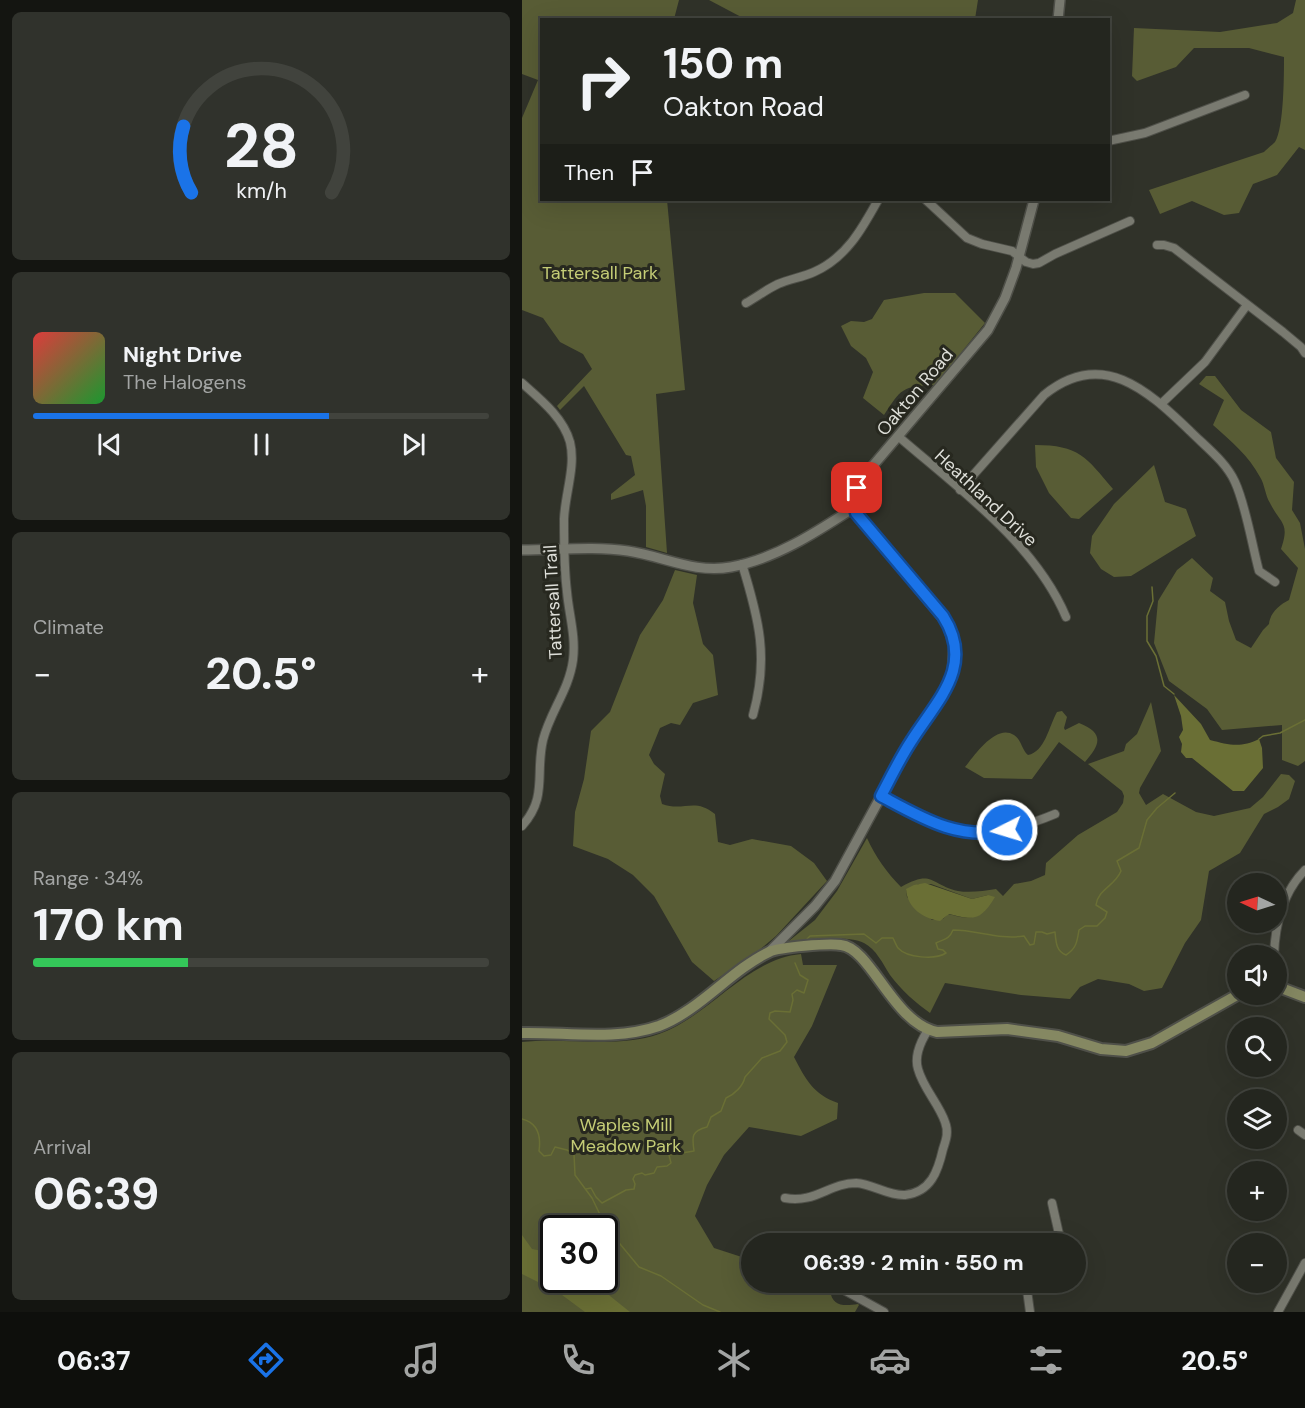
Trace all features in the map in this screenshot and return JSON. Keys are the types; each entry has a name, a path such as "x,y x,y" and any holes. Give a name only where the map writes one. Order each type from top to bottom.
{"main road":[{"path":"522,1034 620,1033 656,1027 680,1015 770,951 829,944 851,948 864,960 898,1005 928,1030 948,1033 1007,1029 1038,1032 1101,1049 1126,1051 1152,1043 1227,1001"},
{"path":"1287,990 1305,997"}],"street":[{"path":"1058,18 1060,0"},
{"path":"1110,141 1145,133 1245,95"},
{"path":"746,303 780,283 813,273 826,266 859,233 877,201"},
{"path":"927,201 967,238 1012,251 1026,262 1039,263 1130,221"},
{"name":"Oakton Road","path":"855,507 856,493 860,483 988,330 1005,298 1020,255 1034,201"},
{"path":"1157,245 1174,248 1284,332 1305,353"},
{"path":"1161,404 1204,362 1247,305"},
{"path":"960,490 1044,395 1066,381 1089,375 1120,378 1133,383 1161,404 1220,460 1235,482 1259,571 1275,582"},
{"name":"Tattersall Trail","path":"522,382 556,416 570,444 572,458 565,505 565,550 566,590 574,636 573,660 564,693 543,740 538,802 531,816 522,826"},
{"name":"Heathland Drive","path":"899,437 1015,540 1059,600 1066,617"},
{"path":"522,550 627,551 707,568 730,567 796,542 855,507 856,513 866,527 943,616 951,630 954,645 954,667 948,686 911,741 846,863 829,889 770,951"},
{"path":"742,564 757,616 762,645 761,670 753,715"},
{"path":"881,796 933,823 960,831 1000,831 1055,814"},
{"path":"1276,945 1284,902 1291,886 1305,870"},
{"path":"785,1198 803,1200 853,1183 900,1195 915,1192 929,1184 940,1162 947,1128 918,1070 918,1051 928,1030"},
{"path":"1052,1203 1059,1233"},
{"path":"1278,1312 1304,1265"},
{"path":"849,1293 884,1312"},
{"path":"1027,1293 1030,1312"}],"green space":[{"name":"Tattersall Park","path":"522,0 679,0 674,18 540,18 540,201 667,201 685,390 656,394 667,553 646,547 646,506 643,490 611,500 611,494 635,475 631,456 626,455 584,386 560,410 557,406 592,369 583,354 560,342 543,318 522,310 522,118 538,80 522,74"},
{"path":"709,0 978,0 975,18 743,18"},
{"path":"1296,0 1305,0 1305,150 1299,147 1277,175 1253,184 1239,213 1224,215 1192,201 1160,214 1149,190 1264,152 1275,142 1282,113 1284,57 1249,48 1194,48 1176,67 1137,81 1132,76 1134,28 1220,32 1277,23 1293,13"},
{"path":"924,293 955,293 985,323 935,385 909,388 894,399 884,415 863,398 873,372 866,358 851,346 841,326 851,321 864,322 872,319 884,300"},
{"path":"1206,376 1215,376 1241,410 1271,432 1276,458 1294,482 1292,510 1300,523 1305,549 1305,761 1298,766 1282,760 1282,725 1222,730 1207,709 1169,681 1154,643 1158,601 1177,570 1192,558 1213,578 1210,591 1225,602 1236,640 1251,648 1269,624 1273,613 1289,600 1298,568 1281,549 1285,534 1283,524 1268,500 1256,469 1239,449 1213,425 1224,400 1199,384"},
{"path":"1035,445 1072,450 1088,461 1113,489 1079,519 1071,518 1049,493 1036,467"},
{"path":"1154,465 1165,502 1186,509 1196,536 1131,576 1114,577 1101,569 1090,553 1092,536 1114,504"},
{"path":"675,570 697,575 693,603 703,644 713,655 718,695 693,703 680,725 671,723 660,728 649,755 654,764 665,774 660,796 662,804 677,807 695,805 708,809 715,814 718,842 730,845 752,839 791,846 814,863 827,881 776,936 714,981 692,962 654,896 633,875 608,859 573,846 575,812 584,779 591,731 610,712 640,635 663,600"},
{"path":"1151,702 1161,751 1140,788 1139,793 1146,805 1163,794 1196,812 1214,816 1250,808 1263,797 1281,774 1289,775 1295,781 1289,799 1264,814 1240,853 1209,871 1201,920 1185,943 1162,988 1144,991 1129,984 1098,979 1080,987 1070,999 1021,995 945,983 930,1013 899,986 876,953 864,943 856,940 836,939 785,944 815,920 837,891 867,838 882,864 901,887 919,879 925,879 958,891 996,889 1003,896 1014,884 1031,881 1045,875 1046,863 1078,835 1117,812 1123,803 1122,791 1088,764 1124,751 1126,744 1137,734","holes":["919,884 931,884 972,899 988,895 979,915 975,917 967,918 948,914 943,919 932,920 907,897 906,890"]},
{"path":"1062,711 1067,717 1065,730 1079,723 1096,735 1097,745 1085,762 1059,742 1032,779 984,778 965,767 986,742 1000,733 1007,732 1014,735 1028,755 1034,753 1043,744 1057,712"},
{"name":"Waples Mill Meadow Park","path":"801,954 803,965 837,965 812,1026 794,1057 802,1073 816,1091 838,1103 837,1119 801,1136 749,1127 724,1155 707,1185 695,1216 714,1248 741,1257 741,1293 830,1293 833,1300 840,1304 858,1304 855,1312 522,1312 522,1042 609,1042 659,1034 695,1015 763,966 781,958"}],"shaded area":[{"path":"1174,695 1201,724 1210,740 1235,745 1259,739 1263,768 1244,791 1233,791 1192,758 1186,758 1181,752 1182,744 1179,737 1183,730"},
{"path":"925,883 972,899 988,895 995,897 985,911 975,917 949,914 940,921 934,920 917,911 907,896 906,889"},
{"path":"522,1235 532,1249 540,1251 540,1283 522,1274"},
{"path":"559,1293 607,1293 630,1312 585,1312"}],"waterway":[{"path":"1152,587 1153,601 1147,616 1147,641 1156,656 1164,686 1174,694"},
{"path":"1259,739 1280,733 1305,720"},
{"path":"804,942 810,936 864,934 876,943 882,938 893,938 902,951 914,956 935,957 946,953 938,949 936,943 948,937 953,930 1006,937 1024,936 1030,945 1034,944 1036,932 1047,934 1055,932 1058,949 1066,955 1074,947 1079,930 1085,926 1097,926 1105,918 1107,912 1096,905 1097,900 1121,871 1117,861 1139,848 1147,820 1175,793"},
{"path":"586,1189 591,1188 602,1203 626,1190 634,1189 635,1175 654,1173 657,1167 667,1166 671,1163 669,1155 694,1151 695,1133 707,1127 711,1117 721,1111 726,1098 738,1089 745,1077 762,1058 780,1051 787,1042 785,1035 769,1019 770,1013 775,1011 790,1012 792,994 797,990 804,993 808,980 800,975 795,963"},
{"path":"522,1119 535,1127 539,1136 539,1151 544,1156 551,1155 555,1147 574,1154 575,1175 592,1198 606,1227 639,1267 661,1276 703,1305 720,1312"}],"route":[{"path":"857,488 856,513 943,616 951,630 955,655 952,677 948,686 911,741 881,796 946,828 983,832 1007,830"}]}
